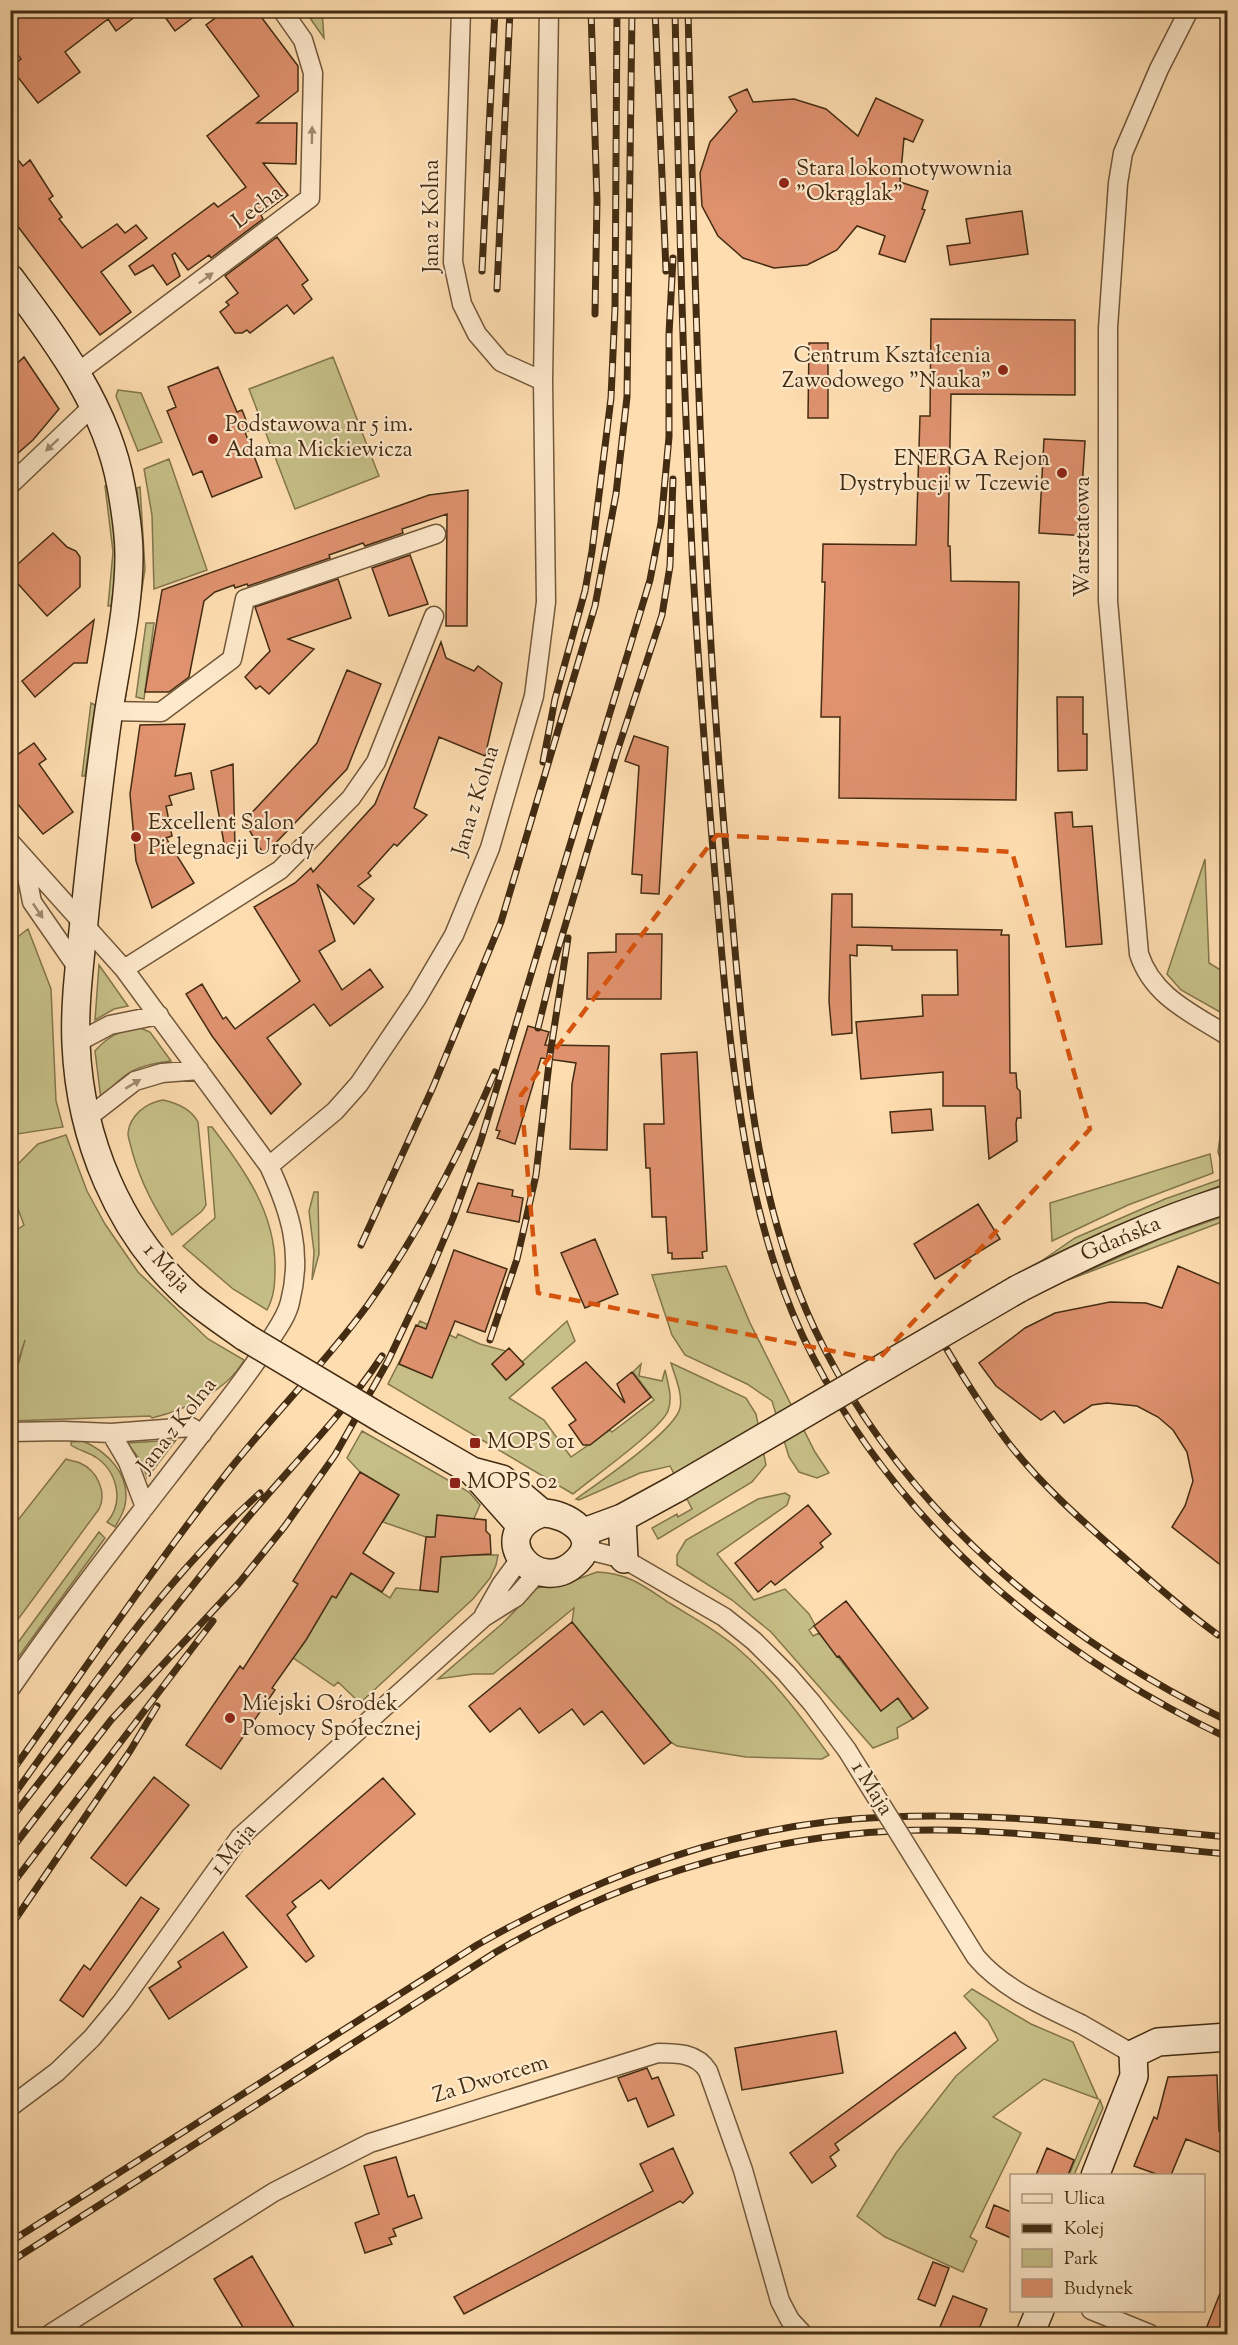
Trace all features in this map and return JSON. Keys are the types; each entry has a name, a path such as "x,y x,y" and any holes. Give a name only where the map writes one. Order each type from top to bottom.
{"street":[{"name":"Lecha","path":"77,373 310,198 313,73 303,40 282,10"},
{"name":"Jana z Kolna","path":"461,10 453,262 462,304 477,334 501,362 543,381"},
{"name":"Jana z Kolna","path":"269,1166 334,1111 359,1084 417,998 454,935 490,848 534,696 546,602 543,381 549,10"},
{"name":"Warsztatowa","path":"1189,10 1159,69 1123,153 1118,183 1108,328 1108,601 1139,954 1145,971 1173,1002 1227,1036"},
{"name":"1 Maja","path":"10,278 77,373 112,448 121,484 129,554 126,602 95,812 79,970 76,1042 80,1089 86,1119 103,1172 120,1209 154,1259 190,1296 245,1337 384,1420 472,1471 502,1479 532,1520"},
{"path":"10,484 93,406"},
{"path":"109,711 161,712 232,659 245,599 436,534"},
{"path":"124,969 280,870 351,798 376,762 434,615"},
{"name":"Jana z Kolna","path":"10,1689 145,1508 248,1376 281,1324 290,1304 296,1273 295,1240 286,1201 269,1166 124,969 16,849"},
{"path":"16,849 32,902 79,970"},
{"path":"76,1042 110,1026 159,1015"},
{"path":"86,1119 135,1081 162,1073 200,1070"},
{"name":"Gdańska","path":"622,1518 1018,1289 1129,1235 1227,1200"},
{"path":"10,1432 111,1433 191,1427 202,1434"},
{"path":"111,1433 128,1462 145,1508"},
{"path":"584,1541 570,1520 552,1513 532,1520 516,1537 516,1549 529,1565 552,1573 566,1570 579,1560 584,1541 622,1518 624,1559"},
{"name":"1 Maja","path":"584,1541 624,1559 698,1601 724,1617 754,1641 812,1703 847,1750 985,1968 1017,1991 1133,2054"},
{"name":"1 Maja","path":"10,2107 57,2072 92,2038 121,2003 240,1837 484,1617 501,1585 529,1565"},
{"path":"1095,2174 1134,2076 1133,2054 1158,2042 1227,2037"},
{"name":"Za Dworcem","path":"50,2334 274,2192 370,2143 658,2053 675,2053 697,2058 708,2071 743,2170 780,2301 790,2320 803,2334"},
{"path":"1030,2334 1039,2312"},
{"path":"1096,2312 1150,2334"}],"highlighted area":[{"path":"717,835 1012,852 1090,1129 878,1360 538,1293 521,1095"}],"green space":[{"path":"305,11 322,11 324,38"},
{"path":"333,357 379,476 295,509 249,389"},
{"path":"118,390 141,393 162,442 138,451 116,396"},
{"path":"169,459 207,570 154,589 152,515 144,469"},
{"path":"109,485 115,560 111,606 108,606 113,552 105,486"},
{"path":"140,487 145,569 125,700 123,700 141,585 143,554 137,488"},
{"path":"146,623 154,623 144,699 136,697"},
{"path":"91,703 95,705 85,776 82,776"},
{"path":"1205,859 1209,963 1227,974 1227,1016 1181,990 1167,974"},
{"path":"28,929 51,989 56,1101 63,1127 11,1135 11,942"},
{"path":"99,965 128,1006 114,1009 95,1020"},
{"path":"140,1028 150,1032 171,1061 132,1071 117,1082 101,1099 95,1051 115,1035"},
{"path":"163,1100 183,1107 198,1122 206,1205 202,1211 172,1235 144,1184 128,1135 135,1115 145,1107"},
{"path":"1227,1114 1227,1169 1224,1170 1218,1152 1223,1116"},
{"path":"208,1127 212,1127 246,1176 256,1193 270,1229 274,1249 275,1275 273,1295 267,1310 233,1289 183,1246 215,1218"},
{"path":"66,1135 87,1191 105,1224 138,1272 208,1339 244,1360 227,1381 204,1398 178,1410 152,1418 150,1416 11,1421 11,1390 25,1340 11,1383 11,1234 24,1225 11,1190 11,1171 38,1144"},
{"path":"1210,1154 1213,1173 1128,1205 1052,1241 1050,1203"},
{"path":"1227,1177 1227,1183 1131,1220 1037,1264 1075,1238 1165,1199"},
{"path":"314,1192 318,1192 319,1254 312,1280 314,1252 309,1211"},
{"path":"1227,1215 1227,1220 1068,1280 1162,1238"},
{"path":"726,1266 750,1323 815,1452 829,1473 817,1478 799,1472 789,1457 772,1401 747,1384 685,1355 672,1335 652,1275"},
{"path":"420,1321 456,1338 458,1334 480,1344 506,1351 492,1364 506,1380 523,1365 522,1362 567,1321 575,1341 509,1398 544,1420 571,1457 610,1430 612,1432 654,1400 633,1372 641,1364 639,1376 662,1381 665,1370 670,1396 668,1411 652,1430 573,1494 388,1384"},
{"path":"671,1363 746,1398 756,1414 766,1465 752,1482 658,1539 652,1528 677,1514 678,1517 692,1509 670,1466 640,1473 579,1500 576,1499 651,1443 675,1418 680,1408 680,1397"},
{"path":"362,1431 469,1492 480,1505 468,1532 464,1555 498,1555 490,1578 473,1599 360,1703 338,1682 334,1686 289,1655 327,1592 336,1597 353,1570 362,1580 390,1598 396,1588 437,1592 441,1549 447,1538 426,1537 383,1522 399,1495 360,1472 347,1458"},
{"path":"176,1440 147,1478 142,1462 127,1443"},
{"path":"83,1441 101,1451 121,1474 126,1494 124,1508 115,1527 107,1522 116,1506 114,1480 104,1464 97,1458 71,1445 71,1442"},
{"path":"66,1459 80,1463 92,1471 101,1490 101,1503 99,1509 11,1629 11,1529"},
{"path":"785,1493 790,1496 787,1505 717,1554 754,1600 785,1589 809,1614 815,1625 809,1630 813,1636 819,1633 881,1711 898,1698 913,1719 897,1728 898,1738 873,1748 771,1632 732,1600 677,1565 677,1555 686,1540 758,1499"},
{"path":"99,1532 105,1538 11,1667 11,1652"},
{"path":"597,1572 618,1575 636,1582 705,1624 728,1641 774,1685 829,1755 822,1759 746,1757 677,1746 669,1741 572,1622 574,1608 493,1674 473,1674 438,1679 503,1623 537,1588 567,1583"},
{"path":"972,1989 1031,2024 1073,2042 1098,2099 1044,2079 993,2117 1021,2133 970,2237 977,2241 963,2272 885,2237 857,2216 896,2153 956,2076 998,2040 988,2021 964,1996"},
{"path":"1100,2100 1103,2108 1074,2174 1069,2174"}],"building":[{"path":"10,10 144,10 116,31 108,19 65,52 80,72 38,103 10,67 21,59 10,45"},
{"path":"160,10 203,10 175,31"},
{"path":"226,10 256,10 298,66 298,91 257,123 297,123 296,164 263,163 288,195 261,215 263,219 211,258 209,255 188,270 175,253 172,255 180,276 167,285 153,265 135,275 129,266 214,203 218,207 246,187 207,136 259,96 206,25"},
{"name":"Stara lokomotywownia \"Okrąglak\"","path":"747,89 753,102 794,99 826,109 858,136 876,98 923,120 913,142 904,138 900,182 928,191 922,209 925,210 905,262 879,254 885,236 857,226 837,250 807,265 774,268 743,258 718,236 702,206 700,173 710,142 737,111 729,97"},
{"path":"10,150 23,166 30,160 53,196 49,199 62,217 59,219 82,248 117,224 125,233 136,225 147,238 101,272 131,312 100,335 10,216"},
{"path":"1022,211 1028,254 950,265 947,246 970,243 966,219"},
{"path":"277,237 308,280 302,285 312,299 294,314 287,305 250,333 247,330 235,333 220,312 229,305 226,302 238,293 225,276"},
{"path":"931,319 1075,320 1075,395 951,394 948,546 950,546 951,581 1019,582 1016,800 839,798 840,717 821,717 825,582 822,582 823,544 916,545 920,416 930,416"},
{"path":"809,343 828,343 828,418 808,418"},
{"path":"24,357 59,409 33,440 10,460 10,370"},
{"name":"Podstawowa nr 5 im. Adama Mickiewicza","path":"218,367 237,412 242,410 250,430 245,432 262,477 212,497 202,471 193,475 167,411 176,407 168,387"},
{"name":"ENERGA Rejon Dystrybucji w Tczewie","path":"1044,439 1085,441 1081,505 1089,505 1087,536 1039,533"},
{"path":"468,490 467,626 446,626 447,514 402,529 403,533 365,546 363,543 329,555 330,558 248,586 247,584 235,588 234,585 215,592 204,601 189,677 169,692 145,692 162,590 429,495"},
{"path":"53,533 67,547 76,551 80,557 80,587 47,616 10,575 10,571"},
{"path":"410,555 428,604 389,616 372,568"},
{"path":"338,579 351,618 288,639 314,649 269,694 260,686 256,689 245,677 270,651 255,607"},
{"path":"94,620 87,663 74,663 35,697 22,681"},
{"path":"441,642 446,658 474,671 478,666 502,683 485,756 439,737 414,808 427,815 397,846 394,844 368,873 371,876 358,886 374,899 354,924 317,884 335,941 319,951 342,990 370,969 383,987 330,1026 314,1004 267,1038 301,1084 271,1114 212,1036 186,994 202,984 223,1019 226,1017 235,1029 300,981 254,907 295,883 311,868 313,872 375,804"},
{"path":"347,670 381,684 347,769 264,855 244,821 317,743"},
{"path":"1057,697 1083,697 1083,734 1087,734 1087,770 1058,771"},
{"path":"185,724 175,776 191,773 194,789 169,796 172,805 166,806 172,836 166,838 194,883 152,908 136,861 130,794 140,725"},
{"path":"634,736 668,747 659,894 641,893 642,875 632,874 639,766 625,761"},
{"path":"34,743 46,759 39,764 73,812 43,834 10,795 10,760"},
{"path":"233,764 235,848 225,849 211,771"},
{"path":"1072,812 1073,827 1092,826 1102,944 1066,947 1055,813"},
{"path":"832,894 852,894 852,927 1002,930 1001,935 1009,935 1010,1073 1016,1073 1017,1088 1020,1091 1021,1118 1017,1118 1016,1123 1017,1141 989,1159 985,1106 943,1106 943,1072 861,1079 856,1022 923,1016 922,995 958,995 957,950 892,950 892,946 857,945 857,956 850,955 852,1033 832,1035 829,1001"},
{"path":"616,934 662,934 661,999 587,999 588,953 616,952"},
{"path":"528,1026 549,1032 545,1045 609,1046 607,1150 570,1149 572,1084 576,1063 541,1058 515,1144 497,1138 500,1131 496,1130"},
{"path":"697,1052 707,1251 702,1252 703,1258 672,1259 672,1253 668,1253 666,1217 652,1217 650,1168 646,1168 644,1124 664,1124 661,1054"},
{"path":"931,1109 933,1130 892,1133 890,1112"},
{"path":"478,1183 513,1190 512,1196 523,1198 519,1222 467,1212"},
{"path":"978,1204 1000,1239 935,1279 914,1244"},
{"path":"595,1239 618,1294 585,1308 561,1253"},
{"path":"454,1250 507,1269 485,1332 455,1321 432,1378 399,1364 416,1325 426,1329"},
{"path":"1178,1266 1227,1287 1227,1570 1172,1527 1185,1506 1193,1481 1187,1452 1173,1430 1158,1417 1137,1406 1107,1403 1092,1405 1064,1423 1054,1411 1041,1420 996,1386 979,1363 1025,1328 1055,1313 1110,1302 1146,1303 1162,1308"},
{"path":"509,1348 524,1364 506,1380 492,1364"},
{"path":"586,1362 625,1403 617,1384 632,1372 651,1397 590,1445 583,1445 569,1425 576,1420 552,1388"},
{"path":"360,1472 399,1495 363,1553 394,1573 382,1592 351,1573 336,1598 332,1596 306,1640 272,1688 275,1690 221,1769 186,1745 240,1666 243,1669 298,1584 293,1581"},
{"path":"808,1505 831,1534 820,1543 823,1547 775,1585 771,1581 758,1592 735,1563"},
{"path":"437,1515 486,1520 491,1554 441,1557 438,1592 420,1590 426,1537 435,1537"},
{"path":"846,1601 928,1708 913,1719 898,1698 881,1711 814,1626"},
{"path":"572,1622 671,1743 644,1764 602,1711 584,1725 572,1709 539,1733 520,1708 490,1732 469,1706"},
{"path":"154,1777 189,1805 126,1886 91,1858"},
{"path":"383,1778 415,1814 329,1889 321,1880 292,1902 296,1907 287,1915 314,1956 306,1962 246,1896"},
{"path":"141,1897 159,1909 83,2017 60,2000 84,1965 90,1970"},
{"path":"223,1932 247,1967 169,2019 149,1988 181,1967 178,1962"},
{"path":"836,2031 843,2073 742,2090 735,2048"},
{"path":"955,2032 966,2048 835,2144 839,2150 830,2157 836,2166 812,2183 790,2153"},
{"path":"647,2068 652,2079 658,2077 674,2115 648,2127 636,2098 628,2101 618,2078"},
{"path":"1217,2075 1219,2131 1227,2134 1227,2155 1186,2139 1171,2174 1156,2174 1134,2166 1154,2117 1157,2119 1168,2077"},
{"path":"673,2148 693,2193 683,2203 680,2201 464,2314 454,2297 653,2191 640,2164"},
{"path":"1047,2148 1074,2160 1068,2174 1036,2174"},
{"path":"396,2157 408,2197 414,2195 422,2218 393,2229 396,2236 389,2238 392,2244 365,2253 355,2223 379,2214 364,2166"},
{"path":"994,2205 1010,2212 1010,2238 986,2227"},
{"path":"252,2256 298,2334 247,2334 214,2279"},
{"path":"933,2262 949,2268 935,2306 918,2299"},
{"path":"1226,2278 1227,2334 1204,2334"},
{"path":"953,2296 987,2309 977,2334 937,2334"}],"railway":[{"path":"482,271 495,10"},
{"path":"497,289 510,10"},
{"path":"591,10 597,200 595,314"},
{"path":"543,762 555,699 585,591 611,398 615,308 617,10"},
{"path":"361,1245 433,1087 501,922 595,606 616,494 627,397 632,10"},
{"path":"655,10 666,271"},
{"path":"675,10 680,239 690,512 707,781 727,1010 738,1099 754,1188 778,1274 813,1357 849,1420 891,1478 938,1532 989,1581 1044,1627 1102,1668 1164,1705 1228,1738"},
{"path":"688,10 701,447 720,774 746,1063 754,1122 780,1239 800,1295 825,1350 860,1410 901,1467 946,1519 996,1567 1050,1612 1107,1652 1166,1689 1228,1721"},
{"path":"10,1851 111,1720 239,1583 285,1526 335,1455 388,1361 453,1218 481,1140 650,580 661,523 669,437 669,334 673,258"},
{"path":"538,1028 554,963 616,755 662,615 670,566 673,479"},
{"path":"490,1340 517,1259 536,1175 550,1055 568,938"},
{"path":"10,1774 201,1506 367,1306 421,1222 468,1133 495,1072"},
{"path":"933,1326 987,1413 1033,1471 1105,1541 1192,1616 1218,1635"},
{"path":"10,1820 211,1563 349,1401 382,1356"},
{"path":"10,1800 127,1639 190,1563 260,1493"},
{"path":"10,1887 213,1621"},
{"path":"10,1927 130,1751 157,1706"},
{"path":"10,2242 477,1945 574,1895 675,1856 780,1829 834,1821 888,1817 1016,1818 1228,1837"},
{"path":"10,2262 496,1952 547,1924 653,1879 709,1861 765,1848 822,1838 880,1832 938,1830 1010,1833 1228,1854"}],"place":[{"name":"Stara lokomotywownia \"Okrąglak\"","path":"784,183"},
{"name":"Centrum Kształcenia Zawodowego \"Nauka\"","path":"1003,370"},
{"name":"Podstawowa nr 5 im. Adama Mickiewicza","path":"213,439"},
{"name":"ENERGA Rejon Dystrybucji w Tczewie","path":"1062,473"},
{"name":"Excellent Salon Pielegnacji Urody","path":"136,837"},
{"name":"MOPS 01","path":"475,1443"},
{"name":"MOPS 02","path":"455,1483"},
{"name":"Miejski Ośrodek Pomocy Społecznej","path":"230,1718"}]}
